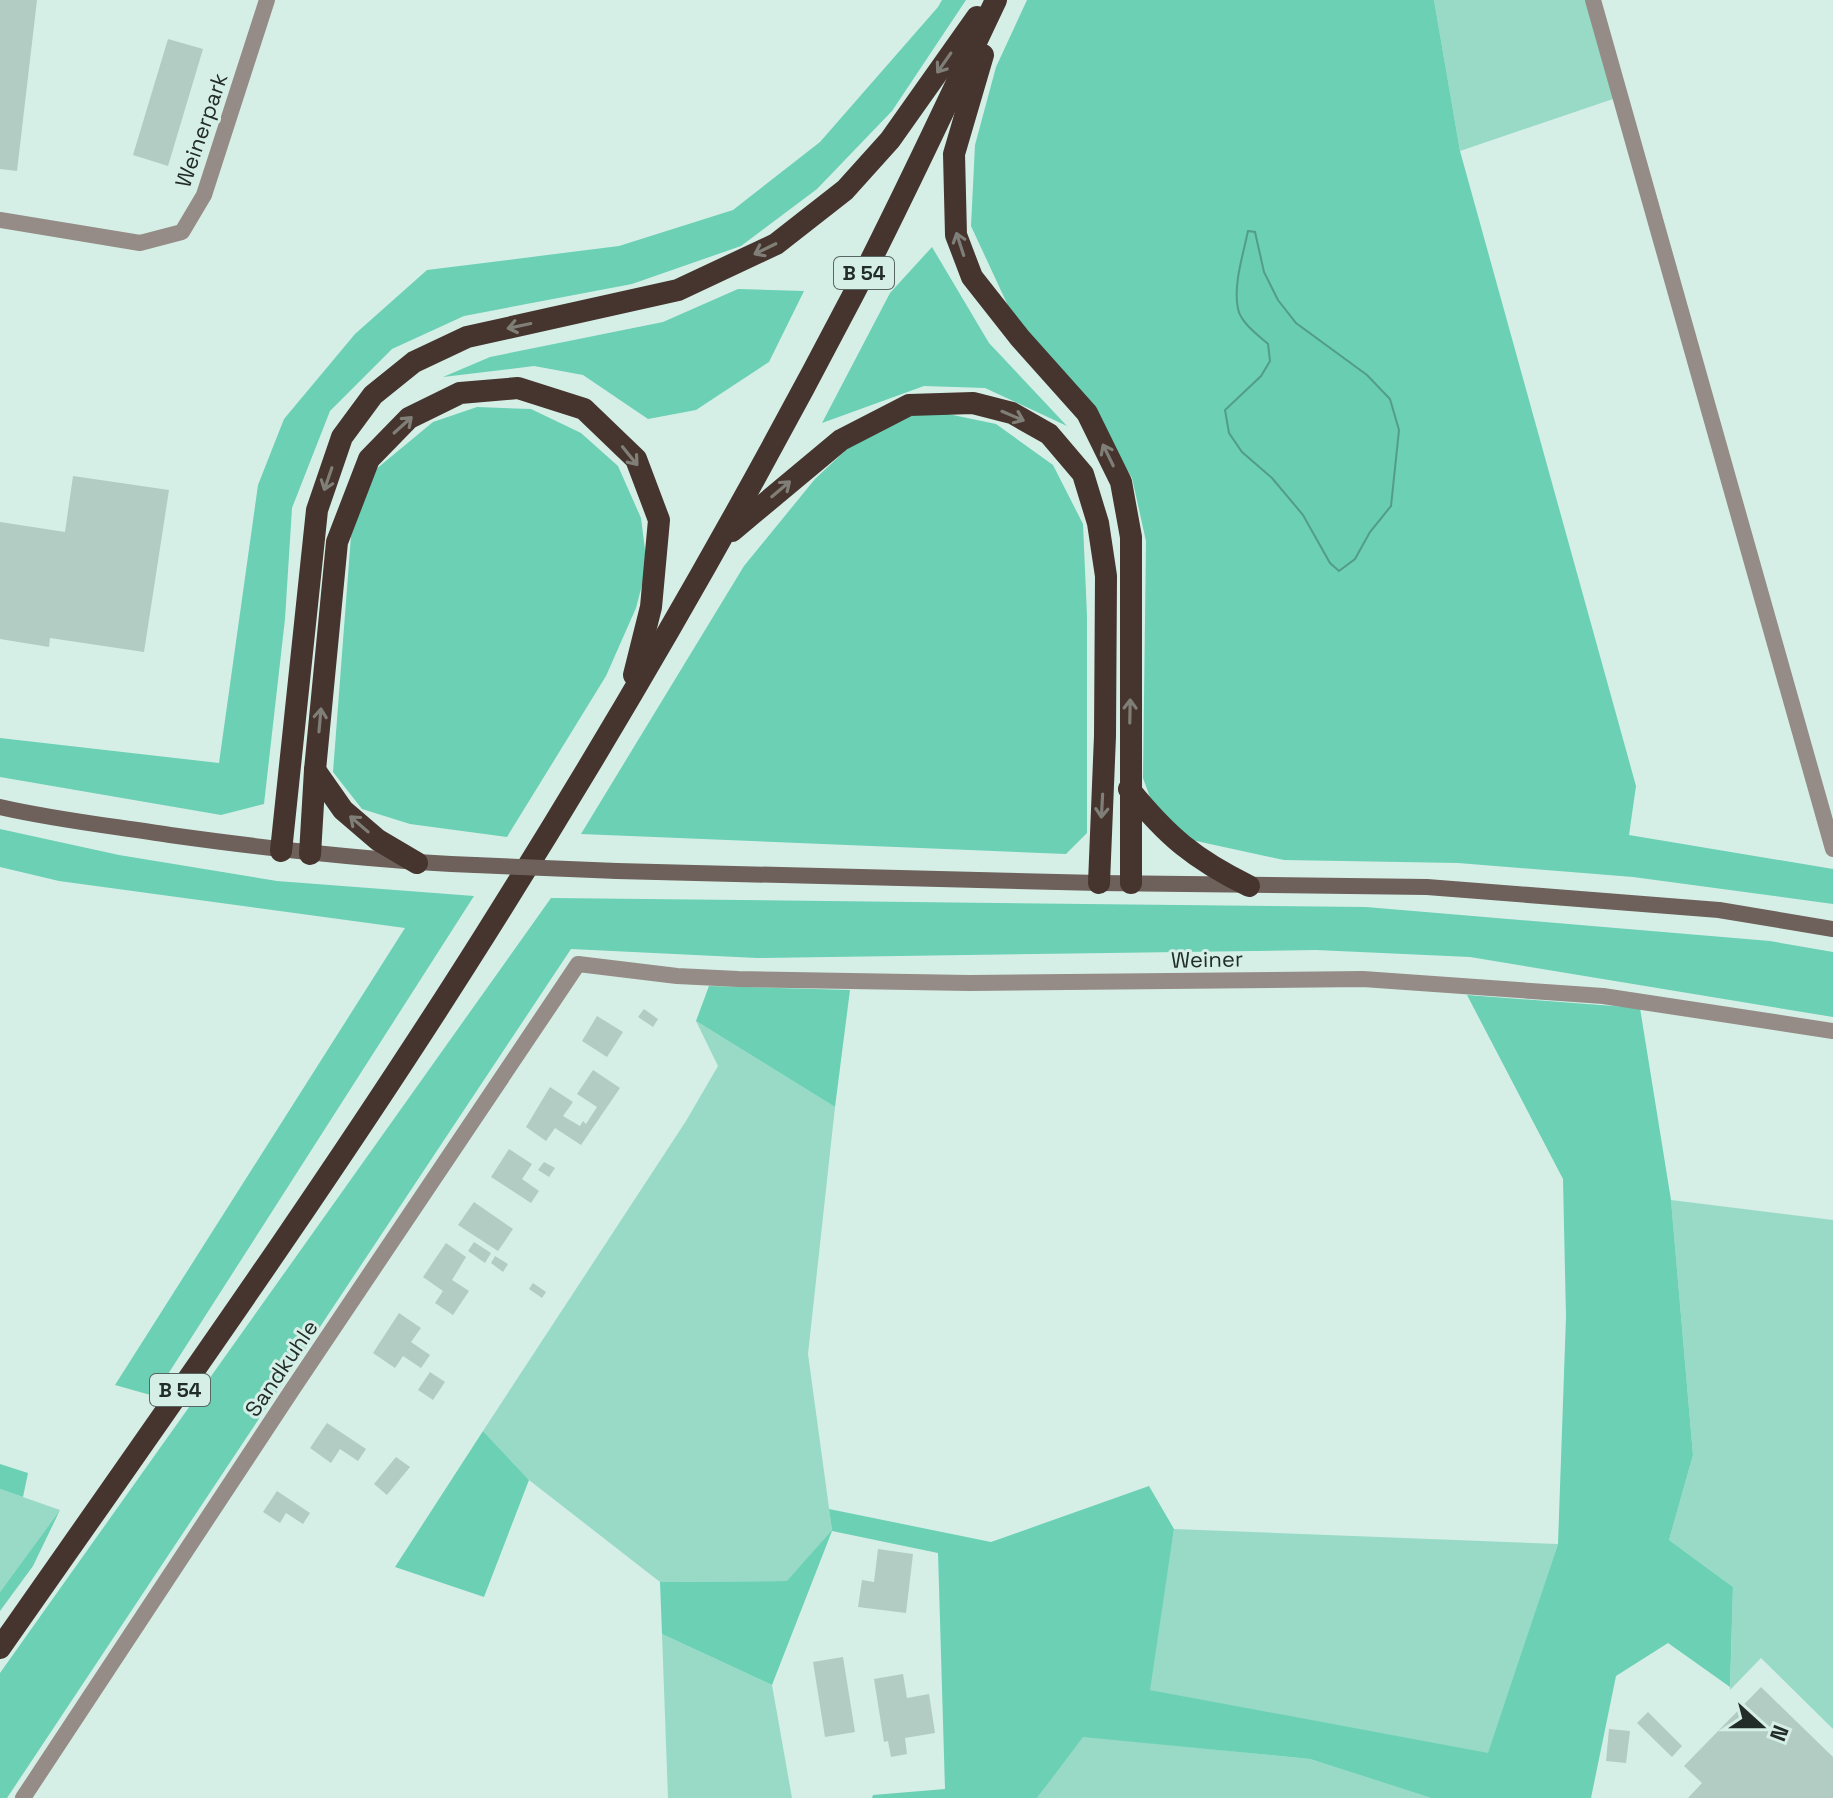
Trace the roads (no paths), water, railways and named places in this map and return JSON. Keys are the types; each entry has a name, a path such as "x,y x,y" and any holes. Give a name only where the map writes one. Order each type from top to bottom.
{"highway":[{"path":"281,851 317,510 342,437 373,395 414,362 467,337 678,290 776,244 845,190 890,140 989,0"},
{"path":"998,0 954,154 956,235 972,277 1020,338 1087,413 1121,482 1131,537 1131,883"},
{"name":"B 54","path":"0,1648 351,1143 485,935 628,699 722,539 853,295 998,0"},
{"path":"310,854 337,542 369,459 409,418 460,393 518,388 584,409 636,459 659,520 651,607 628,699"},
{"path":"722,539 841,440 909,405 973,403 1012,413 1049,434 1083,474 1098,523 1106,576 1105,736 1099,883"},
{"path":"315,770 343,810 378,840 417,863"},
{"path":"1129,789 1156,822 1186,850 1212,868 1249,886"}],"main road":[{"path":"0,807 281,851 417,863 1099,883 1427,887 1719,910 1833,929"}],"street":[{"name":"Weinerpark","path":"0,220 140,243 182,232 204,195 267,0"},
{"path":"1593,0 1833,849"},
{"name":"Weiner","path":"578,964 677,976 754,979 969,983 1363,979 1603,996 1833,1031"},
{"name":"Sandkuhle","path":"23,1798 578,964"}]}
